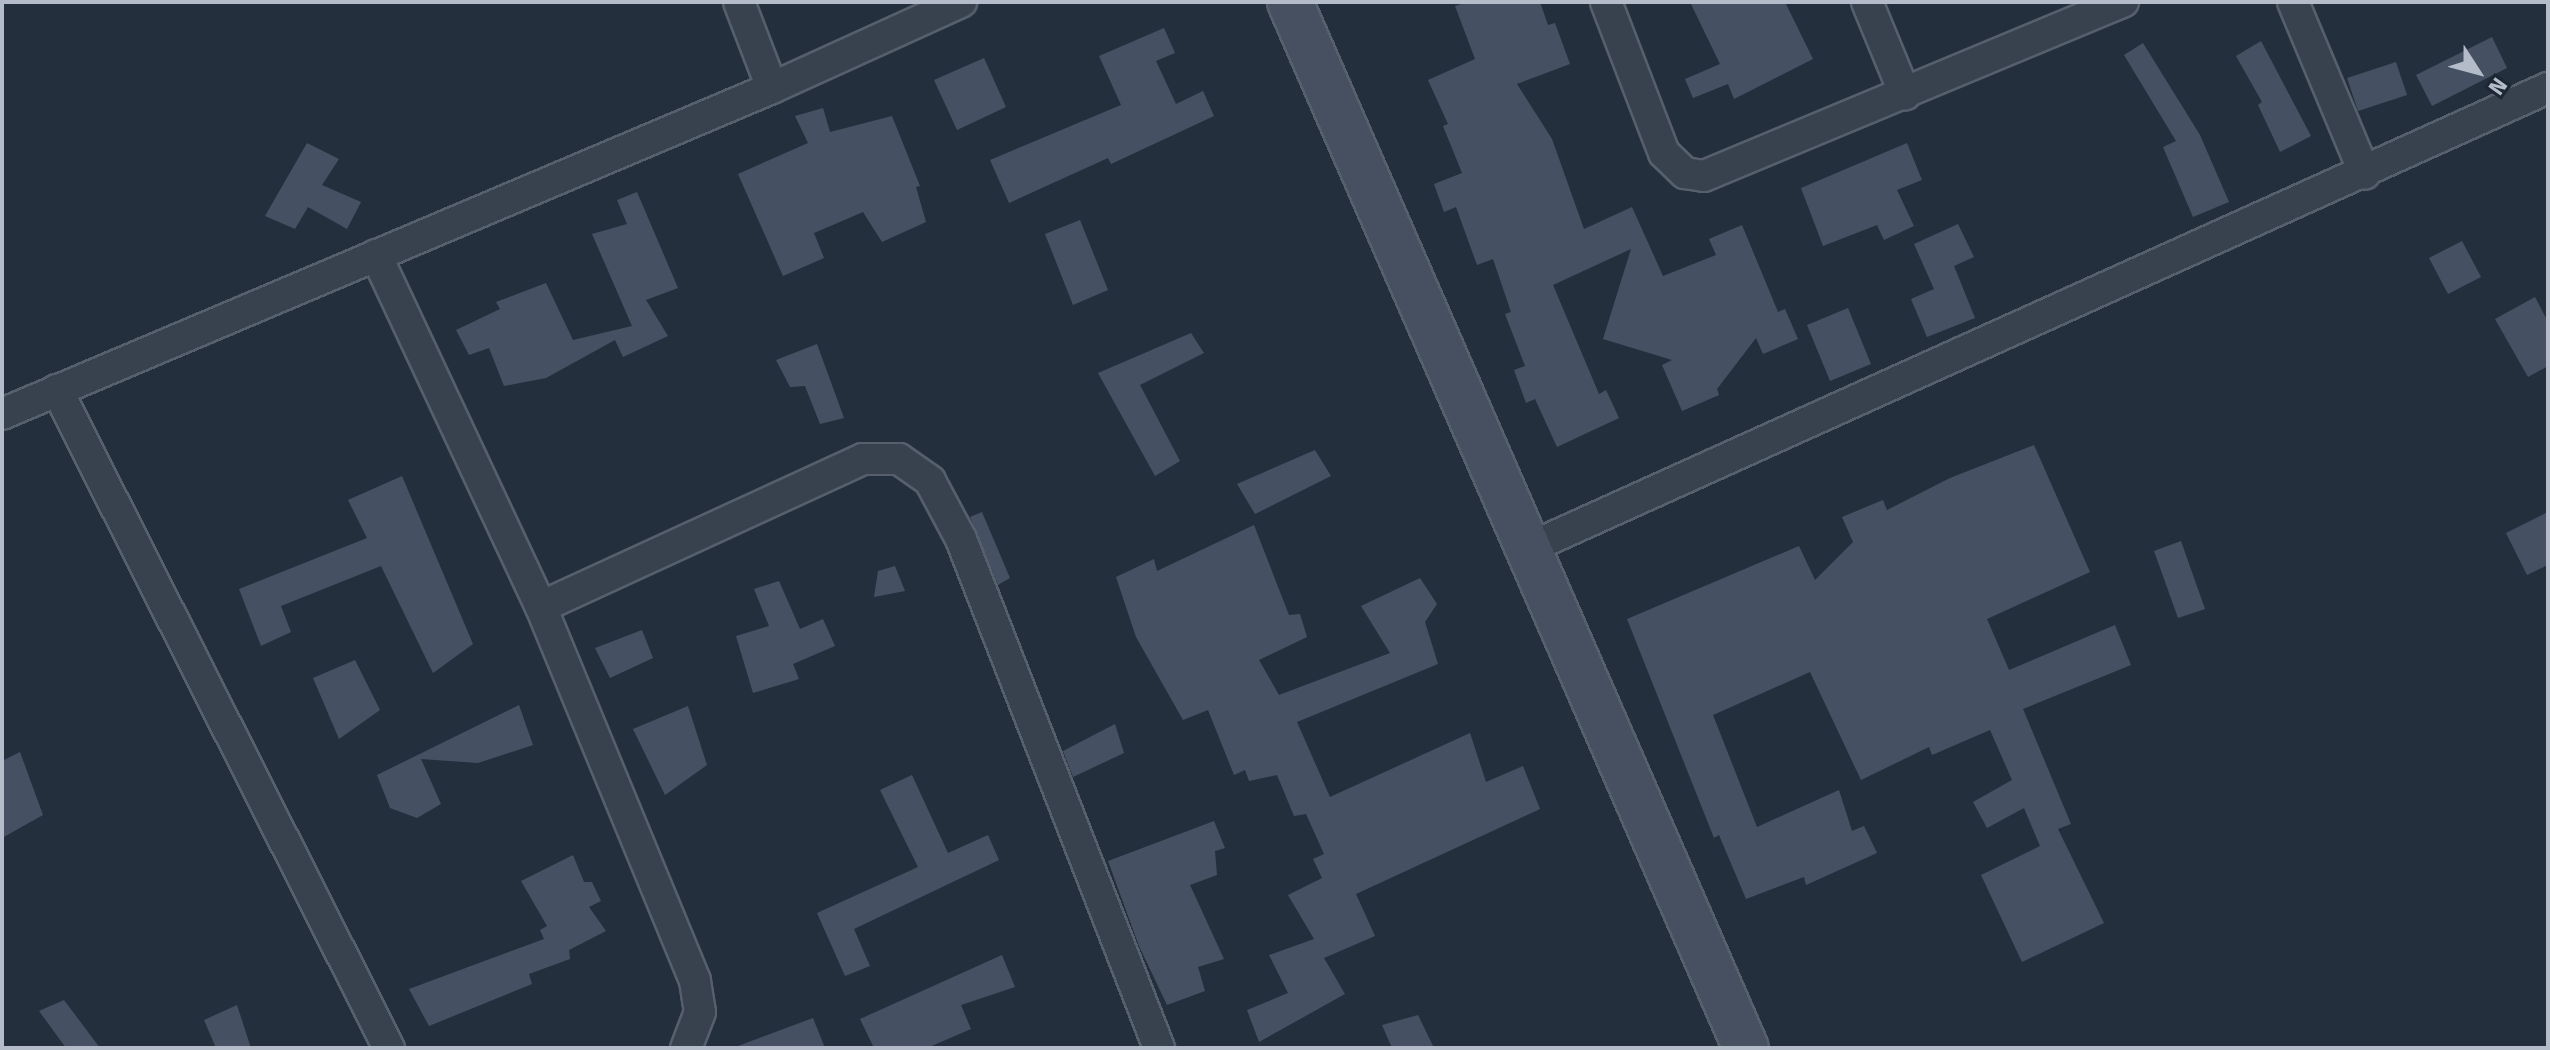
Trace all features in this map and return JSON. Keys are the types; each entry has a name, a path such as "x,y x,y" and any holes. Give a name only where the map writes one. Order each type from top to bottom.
{"street":[{"path":"739,2 772,88"},
{"path":"2,414 772,88 961,2"},
{"path":"1290,2 1746,1048"},
{"path":"1606,2 1664,153 1685,173 1704,176 1731,168 2123,2"},
{"path":"1867,2 1905,94"},
{"path":"2293,2 2365,174"},
{"path":"1529,548 2547,92"},
{"path":"376,255 541,607 695,981 700,1012 686,1048"},
{"path":"57,390 389,1048"},
{"path":"541,607 863,459 899,459 930,481 961,539 1159,1048"}],"building":[{"path":"1467,2 1540,2 1548,25 1555,23 1570,64 1517,84 1552,139 1584,229 1632,207 1663,276 1716,255 1709,239 1742,225 1778,312 1785,309 1798,339 1763,354 1756,338 1717,389 1719,395 1682,411 1662,365 1672,360 1603,339 1631,249 1553,285 1599,394 1606,390 1619,418 1557,447 1535,399 1526,403 1514,370 1525,366 1505,314 1511,312 1493,259 1477,265 1456,207 1444,212 1434,184 1462,173 1443,126 1448,124 1428,80 1475,59 1455,6"},
{"path":"1690,2 1785,2 1813,59 1734,99 1728,84 1693,98 1685,79 1720,64"},
{"path":"1164,28 1175,53 1156,61 1176,104 1203,91 1214,116 1111,164 1108,158 1009,203 990,160 1121,105 1099,56"},
{"path":"2492,37 2507,68 2432,106 2416,75"},
{"path":"2261,41 2311,136 2280,152 2258,105 2262,102 2236,56"},
{"path":"2143,43 2200,135 2229,202 2193,217 2163,147 2176,141 2124,55"},
{"path":"984,58 1006,107 957,130 934,80"},
{"path":"2396,62 2407,95 2358,111 2347,78"},
{"path":"823,108 830,132 892,116 920,186 916,187 926,222 882,242 863,212 814,233 824,258 783,276 738,174 808,143 795,116"},
{"path":"307,143 339,159 322,185 361,202 347,229 308,207 295,229 265,216"},
{"path":"1907,143 1922,180 1897,190 1914,226 1884,240 1877,225 1823,246 1801,188"},
{"path":"637,192 678,288 646,300 668,336 623,357 615,340 546,378 504,386 489,348 469,355 456,330 500,309 496,302 546,283 573,340 632,326 592,234 627,224 617,200"},
{"path":"1080,220 1108,290 1073,305 1045,234"},
{"path":"1958,224 1974,257 1954,266 1975,318 1927,337 1911,299 1934,289 1914,244"},
{"path":"2462,241 2481,277 2448,294 2429,258"},
{"path":"2535,297 2548,322 2548,366 2528,377 2495,319"},
{"path":"1848,308 1871,364 1830,381 1807,325"},
{"path":"1191,333 1204,353 1140,385 1180,461 1155,476 1098,373"},
{"path":"817,344 844,418 820,424 805,386 790,387 776,360"},
{"path":"2034,445 2090,572 1987,619 2009,670 2115,625 2131,665 2023,709 2071,824 2058,829 2104,923 2022,962 1981,875 2040,846 2024,808 1987,828 1973,802 2012,780 1990,730 1932,755 1929,747 1861,780 1810,672 1713,715 1757,827 1839,790 1852,831 1864,826 1877,853 1806,885 1804,877 1746,899 1719,835 1714,838 1627,619 1799,546 1815,580 1853,542 1842,517 1883,500 1887,510 1950,478"},
{"path":"1315,450 1331,476 1255,514 1237,484"},
{"path":"402,476 473,644 433,673 381,566 281,606 291,632 261,646 239,589 367,538 348,500"},
{"path":"982,512 1010,578 998,585 970,517"},
{"path":"2548,512 2548,565 2527,575 2506,533"},
{"path":"1254,525 1289,615 1300,614 1307,637 1259,660 1279,695 1390,653 1361,606 1420,578 1437,604 1425,622 1438,664 1297,722 1330,797 1470,733 1486,782 1523,766 1540,809 1356,894 1375,936 1324,958 1345,994 1259,1042 1247,1010 1288,993 1269,955 1314,939 1288,895 1322,878 1313,859 1324,854 1306,814 1294,816 1277,775 1249,781 1245,770 1234,775 1208,710 1183,720 1136,637 1116,577 1154,559 1157,571"},
{"path":"2181,541 2205,609 2178,618 2154,551"},
{"path":"895,566 905,591 874,597 878,571"},
{"path":"779,581 800,629 823,619 835,646 793,664 799,679 753,693 736,636 769,626 754,589"},
{"path":"642,630 653,658 610,678 595,648"},
{"path":"355,660 380,710 339,739 313,678"},
{"path":"519,705 533,745 478,763 421,759 441,804 417,818 390,808 377,775"},
{"path":"688,706 707,765 665,795 633,729"},
{"path":"1115,724 1124,753 1073,777 1063,751"},
{"path":"20,752 43,815 2,838 2,761"},
{"path":"912,775 948,853 988,835 999,860 854,929 870,966 845,976 817,913 918,867 880,790"},
{"path":"1214,821 1225,848 1215,851 1217,875 1190,885 1224,959 1198,967 1205,991 1167,1005 1139,946 1108,861"},
{"path":"573,855 584,882 592,882 601,901 589,907 606,931 569,950 570,959 529,974 532,984 429,1026 409,989 544,939 540,930 547,926 521,881"},
{"path":"1002,955 1015,987 961,1005 971,1029 927,1048 874,1048 860,1019"},
{"path":"64,1000 100,1048 66,1048 39,1011"},
{"path":"237,1005 251,1048 216,1048 204,1020"},
{"path":"1418,1015 1434,1048 1392,1048 1382,1025"},
{"path":"813,1018 825,1048 738,1046"}]}
